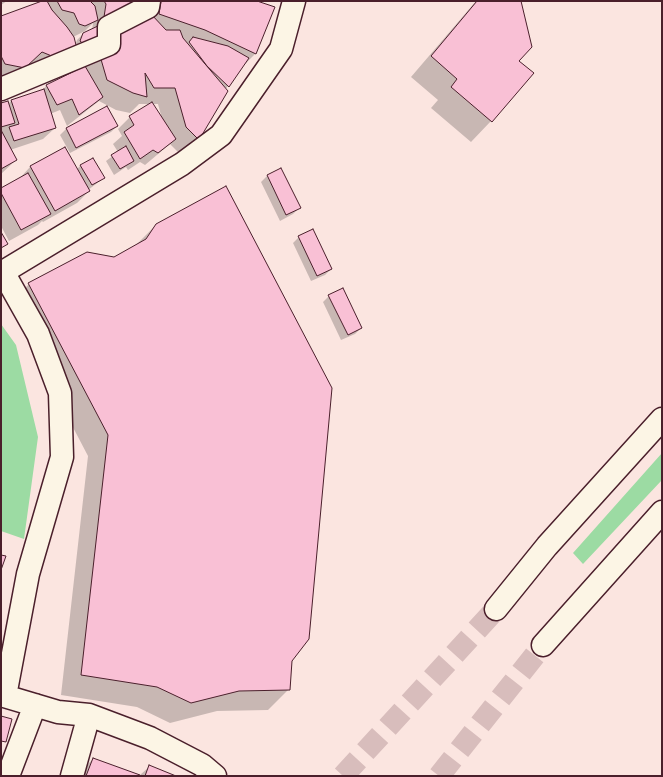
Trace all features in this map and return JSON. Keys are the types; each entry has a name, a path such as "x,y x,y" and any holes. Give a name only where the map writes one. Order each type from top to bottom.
{"street":[{"path":"1,89 109,44 109,27 148,7 149,1"},
{"path":"206,772 150,738 89,715 58,712 3,695 28,574 62,456 60,393 38,334 3,272 182,164 221,135 281,49 294,1"},
{"path":"496,608 547,546 662,419"},
{"path":"543,645 662,512"},
{"path":"8,776 35,705"},
{"path":"72,776 89,715"}],"green space":[{"path":"1,324 16,345 38,437 24,539 1,531"},
{"path":"662,453 662,480 583,564 573,553"}],"building":[{"path":"42,1 47,1 52,10 67,27 74,37 77,49 59,59 42,52 25,68 5,64 1,56 1,16"},
{"path":"57,1 90,1 95,6 98,20 85,26 79,24 74,13 62,10"},
{"path":"104,1 137,1 112,16 104,17 106,4"},
{"path":"161,1 257,1 275,7 256,54 205,30 159,14"},
{"path":"477,1 521,1 532,47 519,61 534,73 492,122 451,87 457,79 431,56"},
{"path":"151,14 166,30 180,30 183,38 228,91 199,140 186,127 175,88 154,88 145,73 147,97 133,93 107,80 98,49"},
{"path":"100,25 102,42 86,46 80,41 83,33"},
{"path":"193,37 228,46 249,58 229,87 207,66 189,42"},
{"path":"85,66 103,97 79,115 72,99 57,105 46,85"},
{"path":"44,89 56,128 14,141 9,127 19,124 11,100"},
{"path":"8,101 15,123 1,127 1,103"},
{"path":"152,102 176,139 158,153 153,150 140,159 124,132 134,125 129,116"},
{"path":"107,106 118,126 76,148 66,128"},
{"path":"1,130 17,160 1,169"},
{"path":"126,146 134,161 120,169 111,155"},
{"path":"65,147 90,191 55,211 30,166"},
{"path":"93,158 105,178 92,185 80,165"},
{"path":"281,168 301,208 286,215 267,175"},
{"path":"28,173 51,214 21,230 1,193 1,188"},
{"path":"226,186 332,388 309,639 292,661 290,690 239,691 191,703 157,687 81,675 108,435 28,283 87,252 114,257 146,239 156,224"},
{"path":"313,229 332,269 317,276 298,236"},
{"path":"1,232 8,244 1,248"},
{"path":"343,288 362,328 348,335 328,295"},
{"path":"1,555 6,556 1,570"},
{"path":"1,716 12,719 6,742 1,741"},
{"path":"93,758 140,775 140,776 86,776"},
{"path":"149,765 176,776 145,776"}],"tunnel":[{"path":"343,776 496,609"},
{"path":"439,776 543,645"}]}
